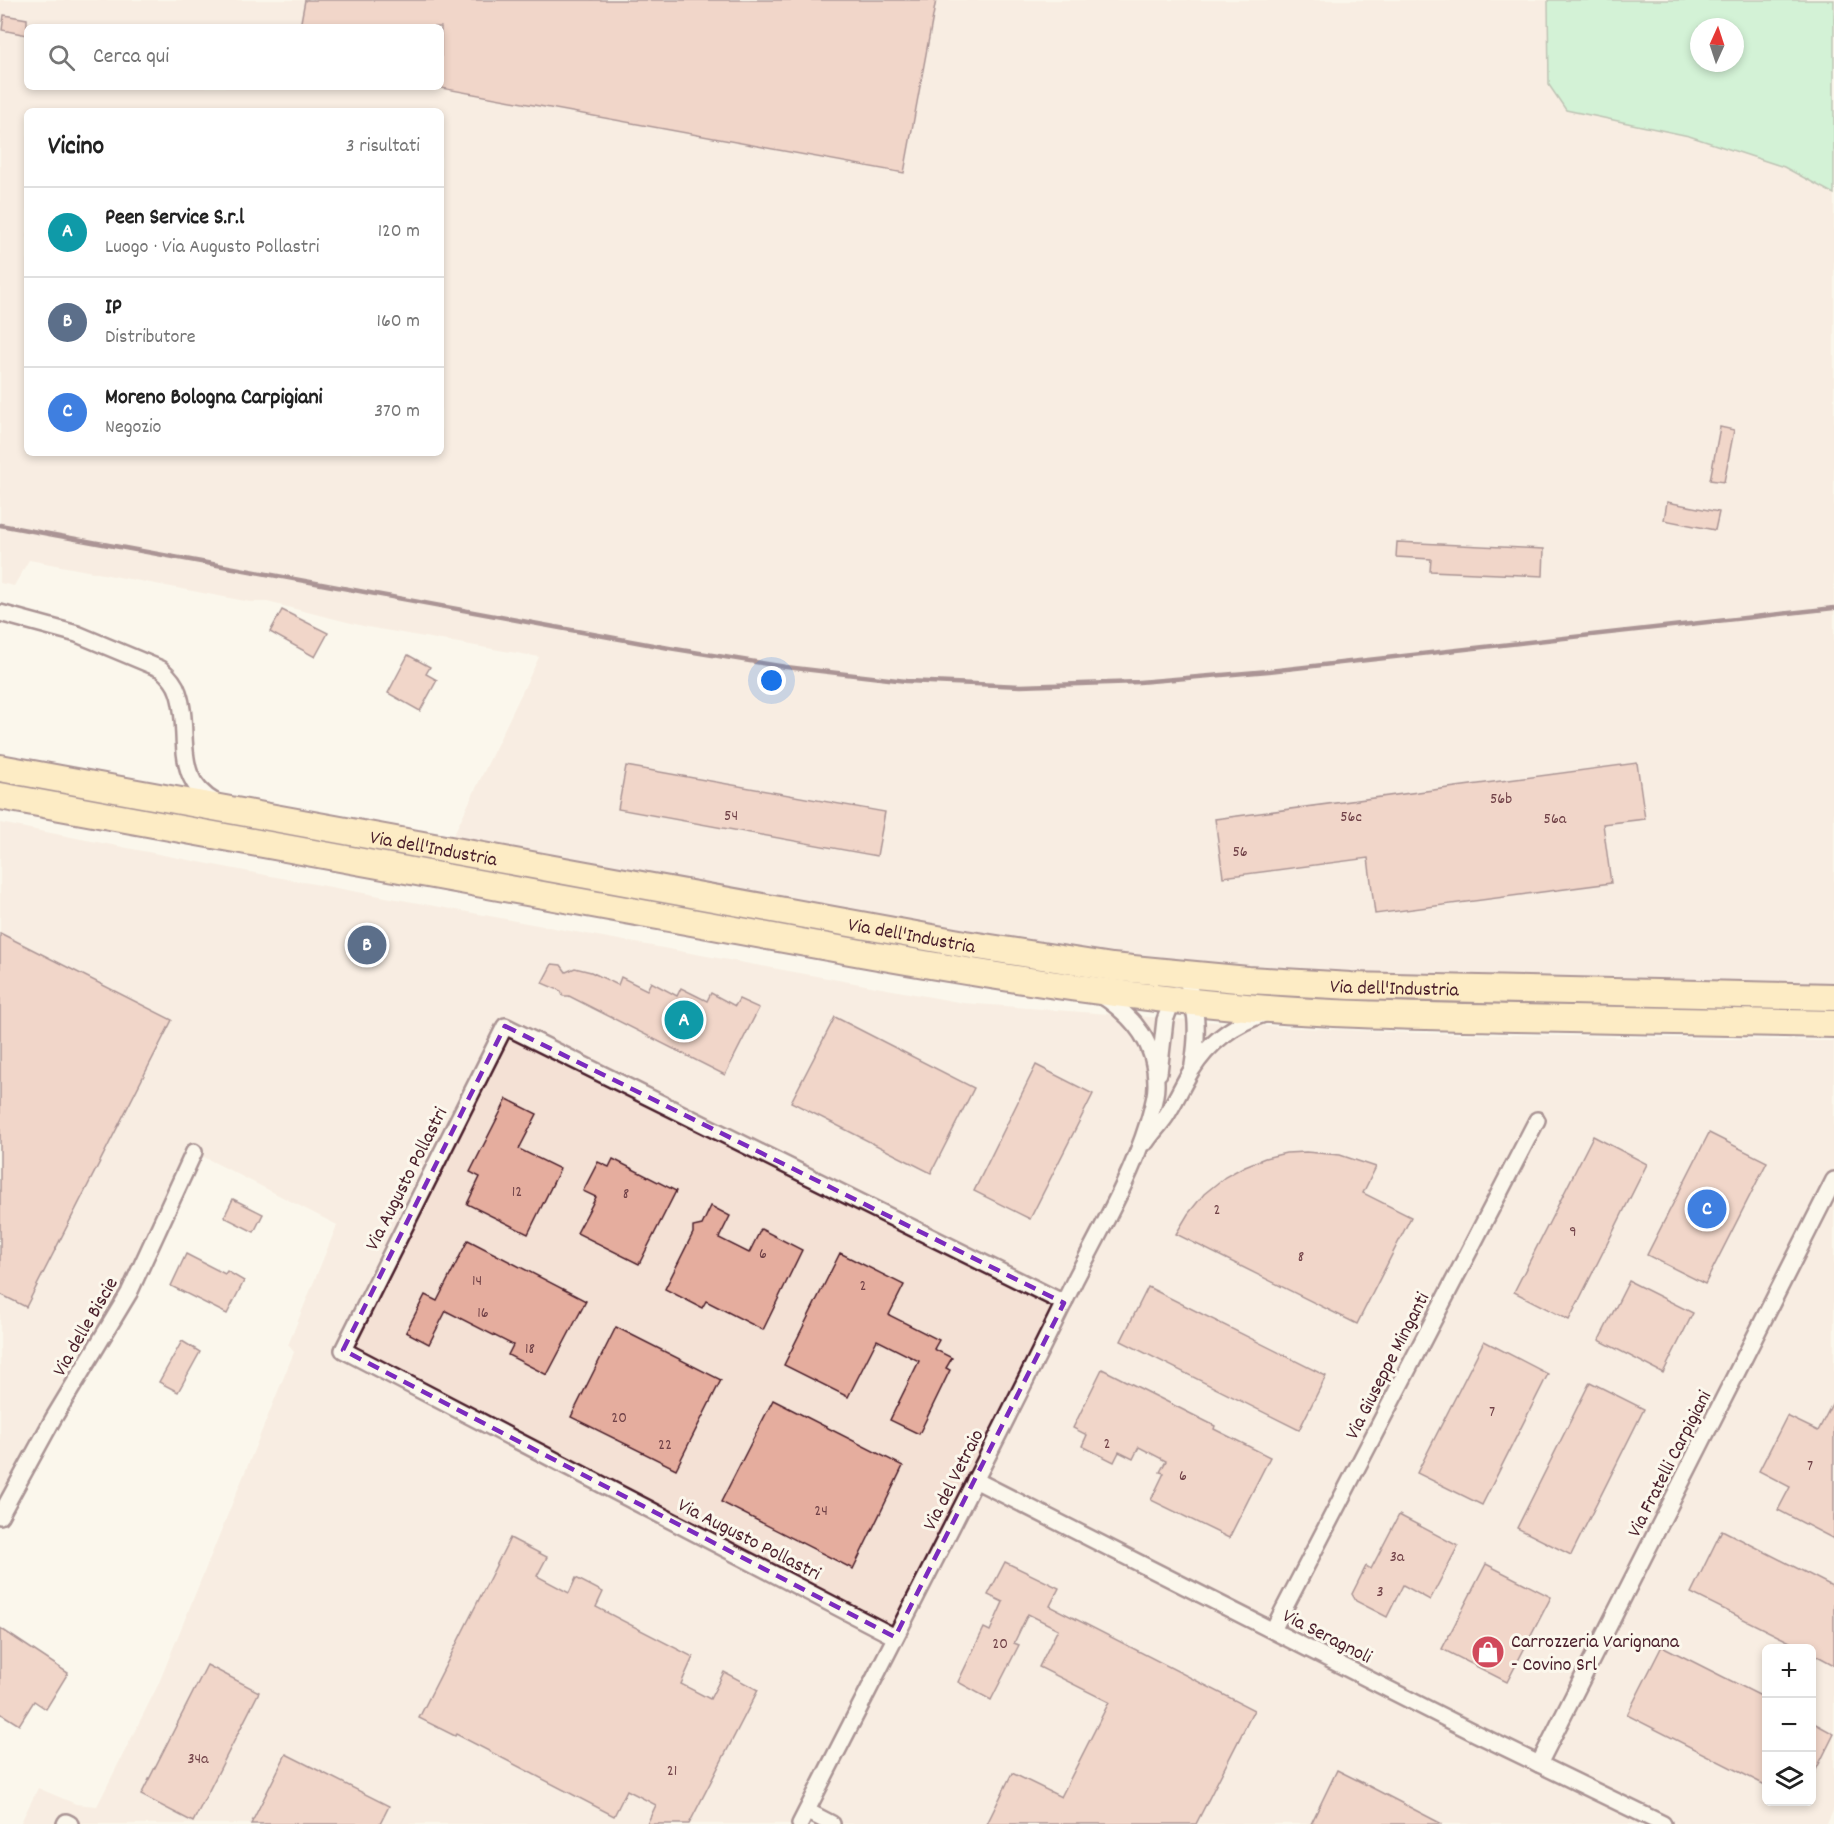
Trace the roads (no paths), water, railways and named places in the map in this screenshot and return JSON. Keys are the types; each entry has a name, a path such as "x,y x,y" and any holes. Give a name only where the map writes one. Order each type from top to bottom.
{"main road":[{"name":"Via dell'Industria","path":"0,768 965,944 1112,967 1248,980 1351,986 1834,996"},
{"name":"Via dell'Industria","path":"0,796 906,961 1096,991 1183,1002 1281,1010 1430,1016 1834,1024"}],"street":[{"path":"0,613 77,634 161,669 176,686 179,694 189,774 200,791 207,797 236,811"},
{"name":"Via del Vetraio","path":"1185,974 1183,1002 1198,1038 1192,1068"},
{"name":"Via del Vetraio","path":"1139,1152 1156,1087 1165,1020 1183,1002 1185,974"},
{"name":"Via del Vetraio","path":"1096,991 1135,1022 1148,1045 1154,1063 1156,1087"},
{"name":"Via del Vetraio","path":"803,1817 1139,1152 1166,1115 1192,1068 1211,1045 1230,1028 1252,1018 1281,1010"},
{"name":"Via Augusto Pollastri","path":"895,1637 343,1350 505,1026 1064,1303"},
{"name":"Via Giuseppe Minganti","path":"1273,1630 1537,1120"},
{"name":"Via delle Biscie","path":"0,1516 53,1419 129,1293 194,1152"},
{"name":"Via Fratelli Carpigiani","path":"1539,1764 1834,1180"},
{"name":"Via Seragnoli","path":"975,1480 1663,1824"},
{"path":"803,1817 832,1824"}],"railway":[{"path":"0,525 669,648 786,667 906,681 1021,686 1139,682 1269,671 1834,608"}],"place":[{"name":"IP","path":"367,945"},
{"name":"Peen Service S.r.l","path":"684,1020"},
{"name":"Moreno Bologna Carpigiani","path":"1707,1209"},
{"name":"Carrozzeria Varignana - Covino Srl","path":"1488,1652"}]}
